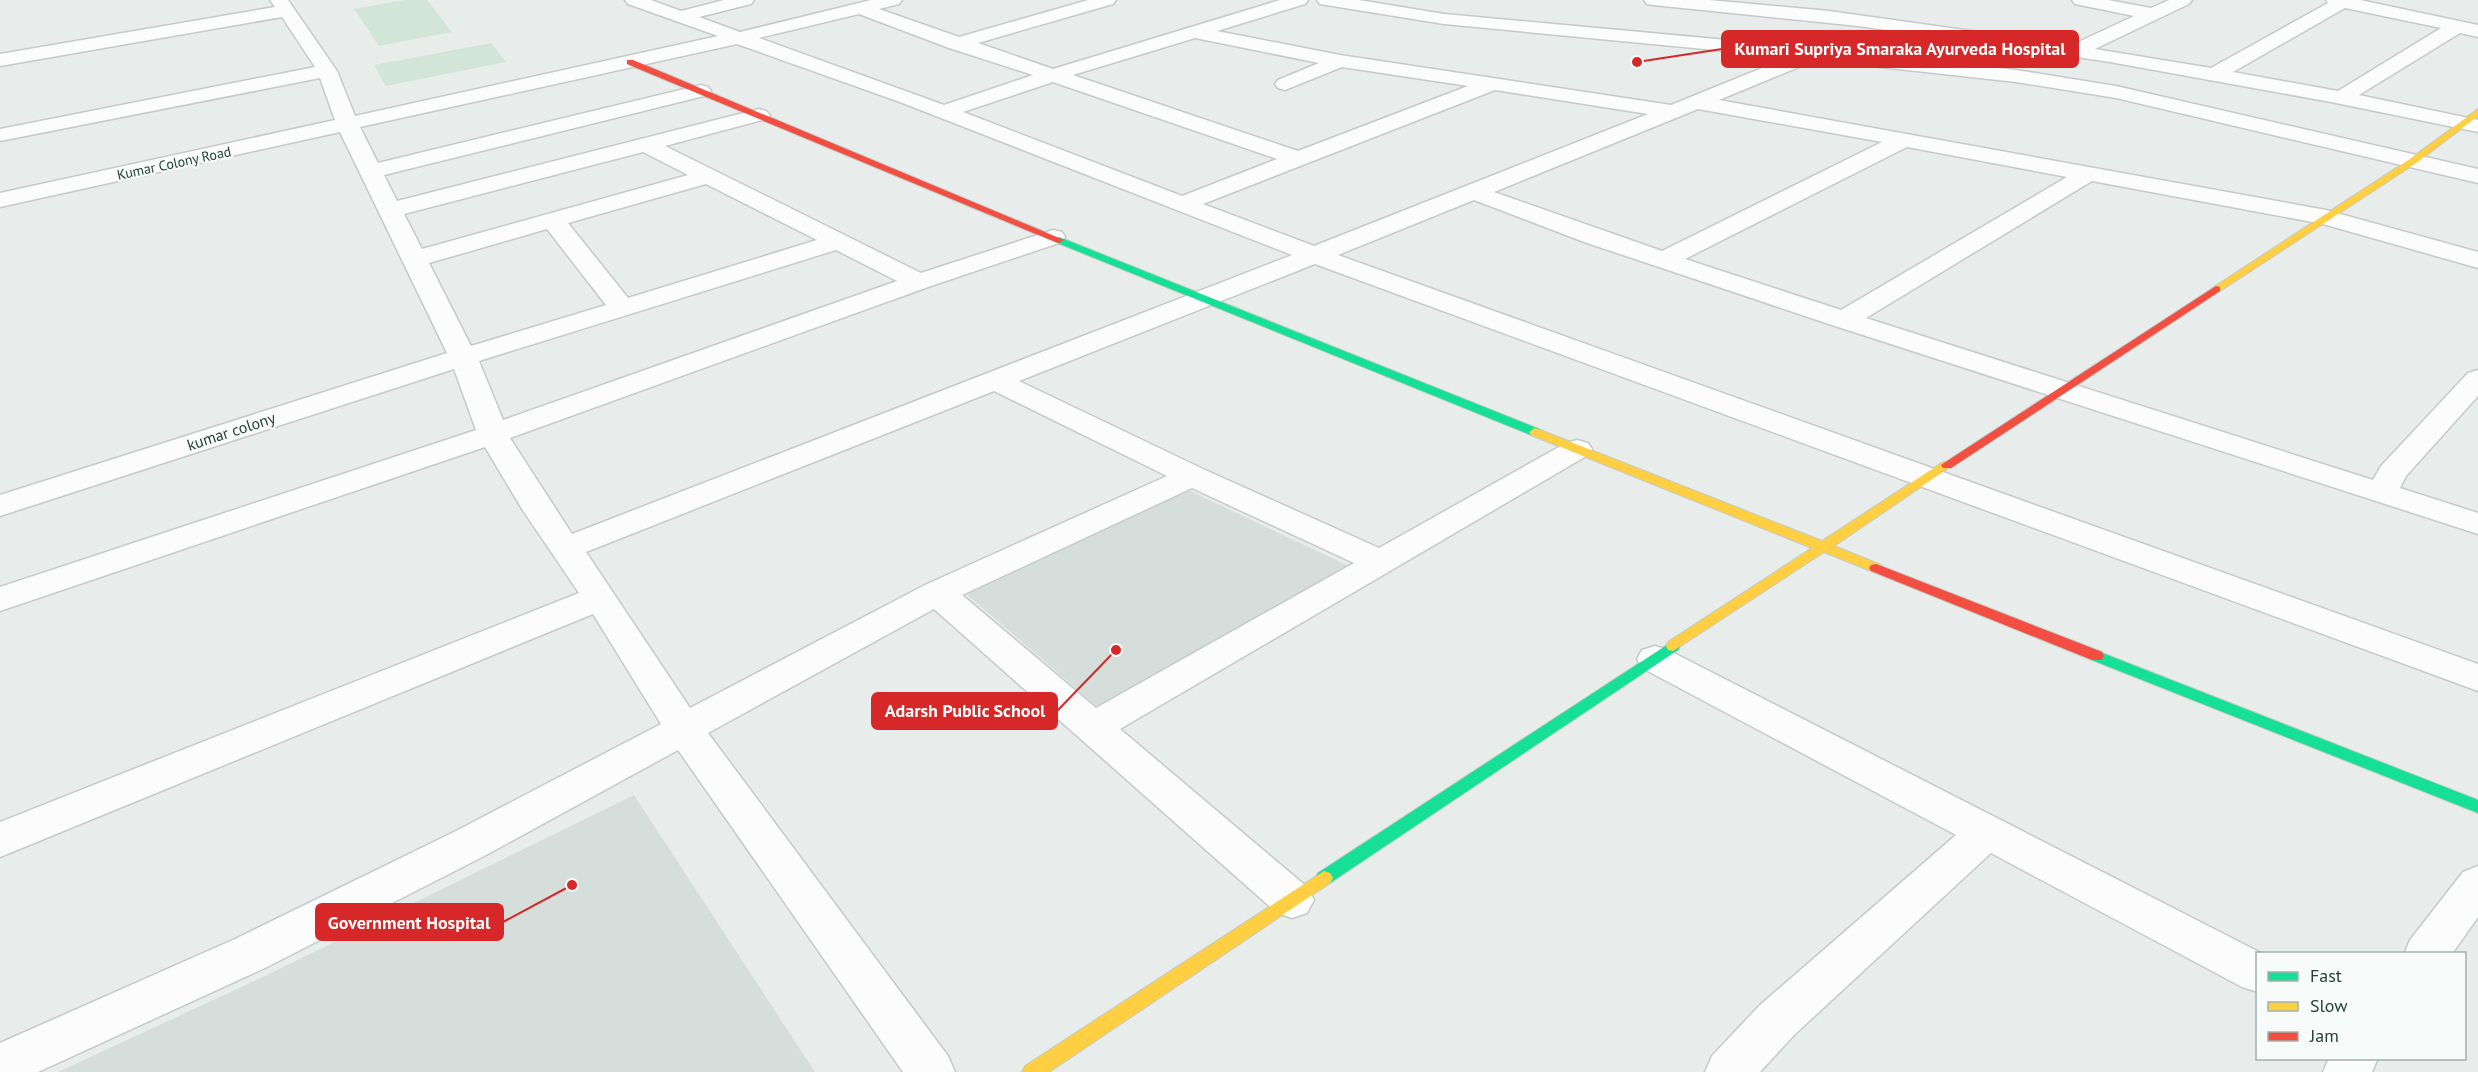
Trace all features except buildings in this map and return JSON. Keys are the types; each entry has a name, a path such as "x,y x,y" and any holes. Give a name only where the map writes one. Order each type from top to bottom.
{"street":[{"path":"634,0 944,112 1315,255 2478,678"},
{"path":"678,17 745,0"},
{"name":"Kumar Colony Road","path":"0,200 630,62 893,0"},
{"path":"956,44 1107,0"},
{"path":"944,112 1053,75 1299,0"},
{"path":"1326,0 1444,20 1625,27 1814,54 2016,76 2116,92 2478,176"},
{"path":"1653,0 1831,9 1885,23 2215,74 2473,120"},
{"path":"2081,0 2152,14"},
{"path":"2016,76 2183,0"},
{"path":"2215,74 2338,1 2478,31"},
{"path":"0,60 283,6 327,71 348,125 463,357 493,434 538,509 600,598 683,728 931,1072"},
{"path":"860,8 956,44 1295,158"},
{"path":"2341,98 2458,26"},
{"path":"1194,32 1340,61 1490,85 1684,107 1902,141 2326,218 2478,260"},
{"path":"566,548 1315,255 1814,54"},
{"path":"1285,84 1340,61"},
{"path":"630,62 1053,237 1577,449 2478,807"},
{"path":"0,135 327,71"},
{"path":"1180,204 1490,85"},
{"path":"371,172 700,91"},
{"path":"390,210 759,115"},
{"path":"1032,1072 2062,388 2473,120"},
{"path":"1664,260 1902,141"},
{"path":"645,144 919,282"},
{"path":"1844,320 2086,175"},
{"path":"414,259 709,176"},
{"path":"1473,192 1593,237 1844,320 2062,388 2478,524"},
{"path":"553,220 622,308"},
{"path":"0,599 493,434 919,282 1053,237"},
{"name":"kumar colony","path":"0,506 463,357 840,241"},
{"path":"2382,493 2392,473 2478,379"},
{"path":"995,380 1192,476 1381,562"},
{"path":"1094,727 1577,449"},
{"path":"0,1066 280,939 471,843 937,593 1192,476"},
{"path":"937,593 1292,900"},
{"path":"0,840 600,598"},
{"path":"1655,659 2256,972"},
{"path":"1729,1072 1777,1020 1986,833"},
{"path":"2427,952 2478,884"}],"shaded area":[{"path":"1186,489 1349,566 1099,708 965,593"},
{"path":"634,795 815,1072 58,1072 265,976"}],"green space":[{"path":"405,0 427,0 452,32 379,46 354,9"},
{"path":"491,43 506,62 386,86 374,65"}],"traffic: fast":[{"path":"1059,240 1535,432"},
{"path":"1324,878 1673,646"},
{"path":"2097,656 2478,807"}],"traffic: slow":[{"path":"2216,289 2413,161 2478,112"},
{"path":"1535,432 1876,568"},
{"path":"1673,646 1947,465"},
{"path":"1032,1072 1324,878"}],"traffic: jam":[{"path":"630,62 1059,240"},
{"path":"1947,465 2216,289"},
{"path":"1876,568 2097,656"}],"place":[{"name":"Kumari Supriya Smaraka Ayurveda Hospital","path":"1637,62"},
{"name":"Adarsh Public School","path":"1116,650"},
{"name":"Government Hospital","path":"572,885"}]}
